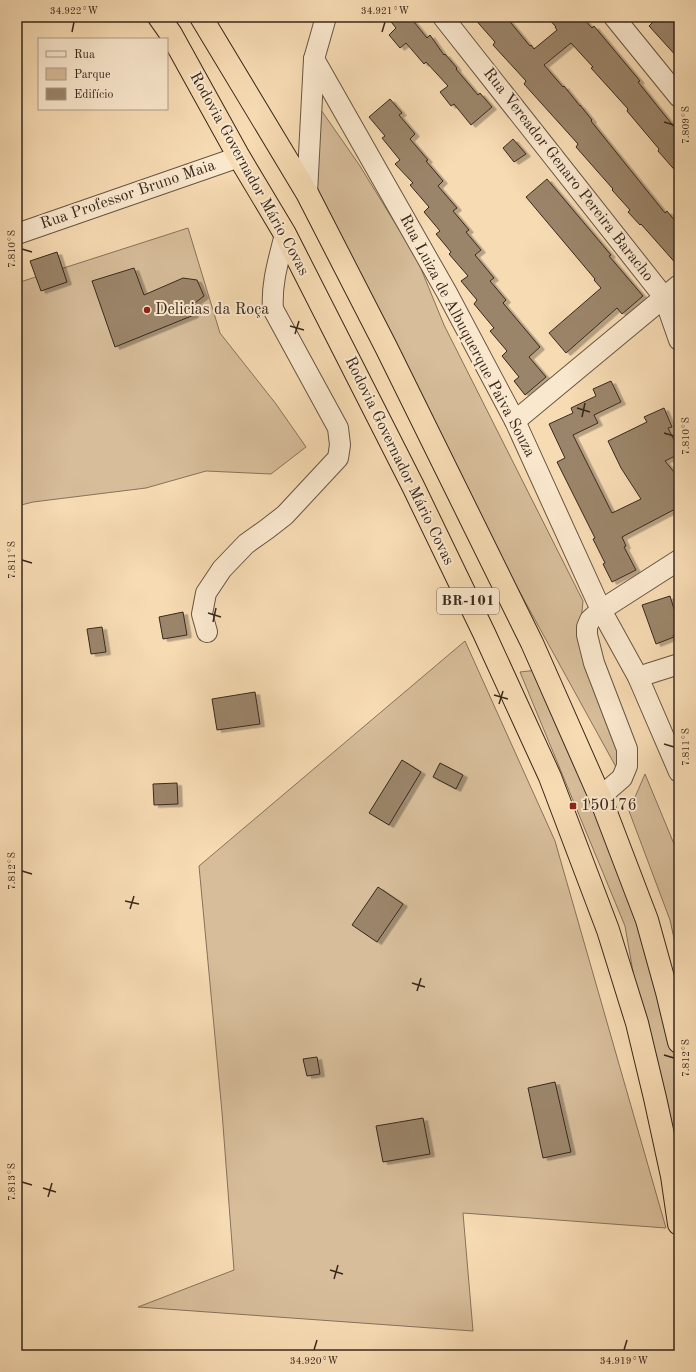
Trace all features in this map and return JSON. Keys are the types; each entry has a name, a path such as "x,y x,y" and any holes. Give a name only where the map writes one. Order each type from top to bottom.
{"highway":[{"name":"Rodovia Governador Mário Covas","path":"159,17 171,34 239,156 286,234 414,486 550,777 608,930 637,1023 672,1176 679,1224"},
{"name":"BR-101","path":"201,17 307,193 386,347 528,636 600,797 652,935 679,1042"}],"street":[{"path":"307,193 314,59 326,17"},
{"name":"Rua Vereador Genaro Pereira Baracho","path":"443,17 672,291 679,340"},
{"path":"614,17 679,97"},
{"name":"Rua Luiza de Albuquerque Paiva Souza","path":"314,59 447,293 515,421 601,610 638,677 679,772"},
{"name":"Rua Professor Bruno Maia","path":"17,234 239,156"},
{"path":"207,632 202,614 206,593 222,569 246,544 267,530 285,515 338,458 340,445 338,428 273,309 272,295 274,280 286,234"},
{"path":"515,421 672,291"},
{"path":"600,797 622,778 627,766 627,749 594,664 587,635 587,627 590,620 601,610 679,560"},
{"path":"638,677 679,664"}],"green space":[{"path":"312,97 360,166 417,259 444,325 583,601 579,642 619,753 616,767 396,367 307,193"},
{"path":"188,228 220,333 276,404 306,447 271,474 206,471 146,488 33,502 17,506 17,283"},
{"path":"465,641 555,841 666,1228 463,1213 473,1331 138,1307 234,1270 222,1112 199,866"},
{"path":"555,668 600,797 679,1042 679,1248 625,926 520,672"},
{"path":"645,774 679,856 679,961 670,920 629,811"}],"building":[{"path":"387,17 410,17 427,38 430,35 444,55 445,54 457,68 456,69 478,95 480,93 492,107 471,125 454,104 451,106 440,92 448,86 426,62 424,64 406,43 400,48 389,35 396,28"},
{"path":"473,17 506,17 534,49 557,30 547,17 582,17 592,28 594,26 640,81 638,82 679,133 679,175 627,111 628,109 591,68 593,67 571,43 544,65 580,105 592,120 591,121 665,213 667,211 679,226 679,267 641,224 640,225 628,212 630,210 576,147 578,144 524,84 526,81 493,45 495,42"},
{"path":"658,17 672,17 679,24 679,59 649,26"},
{"path":"390,99 402,113 399,115 415,134 410,139 443,181 438,186 457,208 453,211 469,230 466,232 481,250 475,255 494,278 490,281 506,300 503,303 540,347 529,357 546,377 525,395 514,381 519,377 502,356 507,351 490,331 494,328 474,304 477,300 461,281 468,276 449,254 451,252 436,234 440,231 424,212 429,207 410,185 413,183 395,164 400,160 382,138 385,136 369,117"},
{"path":"513,139 526,154 514,162 503,148"},
{"path":"547,179 611,255 609,256 643,296 622,314 617,308 566,353 549,333 601,288 526,197"},
{"path":"57,252 67,282 41,291 30,261"},
{"name":"Delicias da Roça","path":"134,268 144,295 183,278 197,280 204,296 191,306 194,315 115,347 92,281"},
{"path":"611,381 621,402 594,415 598,423 573,435 612,513 641,499 621,468 608,441 647,422 644,417 664,408 672,427 668,428 679,450 679,454 665,461 679,478 679,507 622,537 626,546 624,547 636,570 612,582 603,564 605,563 593,539 595,538 557,462 565,458 549,424 573,413 571,408 596,396 593,389"},
{"path":"670,596 679,625 679,634 673,635 674,637 656,644 642,605"},
{"path":"183,612 187,635 163,639 159,617"},
{"path":"102,627 106,652 91,654 87,629"},
{"path":"255,692 260,724 217,730 212,699"},
{"path":"402,760 421,772 389,825 369,813"},
{"path":"440,763 463,775 456,789 433,777"},
{"path":"177,783 178,804 154,805 153,784"},
{"path":"378,887 403,904 377,942 352,925"},
{"path":"317,1057 320,1074 307,1076 303,1059"},
{"path":"555,1082 571,1152 543,1158 528,1088"},
{"path":"423,1118 430,1154 383,1162 376,1126"}],"place":[{"name":"Delicias da Roça","path":"147,310"},
{"name":"150176","path":"573,806"}]}
